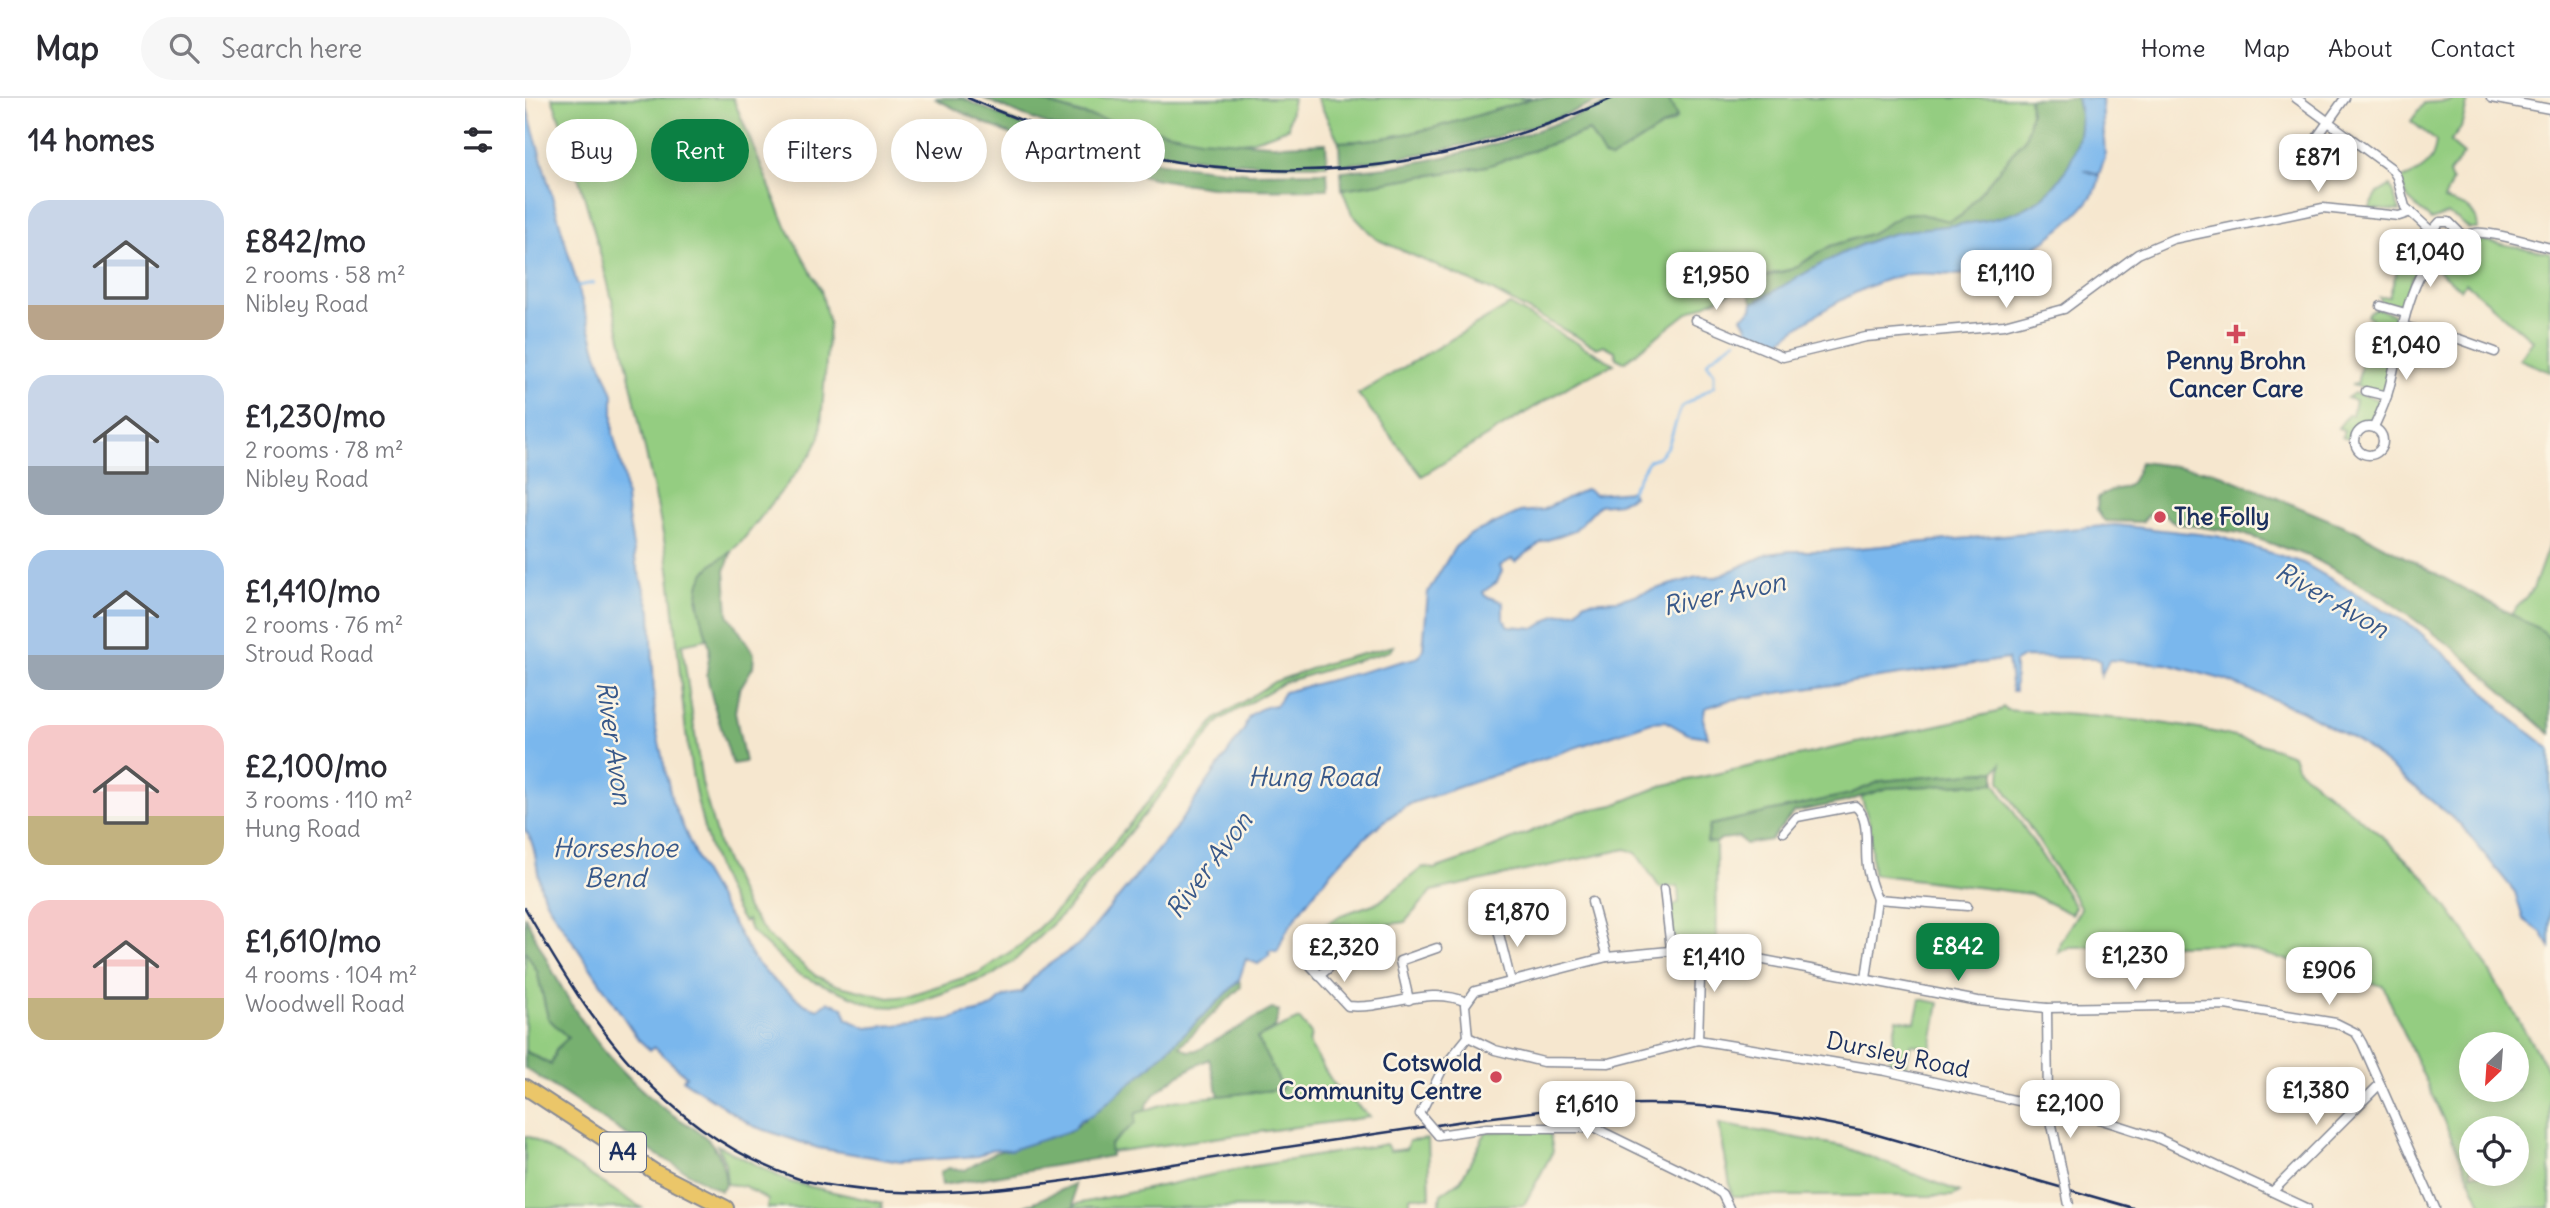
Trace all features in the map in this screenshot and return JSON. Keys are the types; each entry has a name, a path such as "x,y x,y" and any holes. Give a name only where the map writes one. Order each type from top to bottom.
{"highway":[{"name":"A4","path":"525,1087 655,1172 726,1208"}],"street":[{"path":"2296,98 2391,169 2397,177 2402,202 2447,246"},
{"path":"2296,167 2345,98"},
{"path":"2491,98 2550,109"},
{"path":"1695,320 1783,357 1866,337 2027,321 2064,309 2138,254 2173,239 2323,208 2399,216 2411,212"},
{"path":"2433,231 2440,222 2449,222 2464,237"},
{"path":"2374,427 2387,396 2405,313 2418,280 2447,246 2479,233 2550,248"},
{"path":"2381,306 2405,313"},
{"path":"2402,326 2459,338 2495,352"},
{"path":"2366,391 2387,396"},
{"path":"1784,832 1797,817 1855,806 1864,819 1867,868 1877,899 1866,979"},
{"path":"1664,889 1671,949"},
{"path":"1877,899 1967,906"},
{"path":"1592,902 1607,957"},
{"path":"1496,922 1511,982"},
{"path":"1409,1000 1400,961 1437,948"},
{"path":"1698,1040 1700,948"},
{"path":"1729,1208 1722,1194 1703,1181 1595,1128 1487,1128 1438,1135 1420,1114 1443,1068 1468,1037 1467,1002 1475,991 1607,957 1700,948 1978,1002 2047,1008 2225,1005 2336,1023 2356,1033 2435,1208"},
{"path":"1310,965 1348,1006 1379,1005 1445,994 1467,1002"},
{"path":"1319,976 1329,968"},
{"path":"2047,1008 2047,1107 2069,1207"},
{"name":"Dursley Road","path":"1468,1037 1518,1057 1543,1062 1609,1063 1682,1041 1698,1040 1874,1069 2047,1107 2155,1137 2307,1208"},
{"path":"2273,1191 2380,1084"}],"green space":[{"path":"552,98 733,98 742,119 651,119 651,182 749,182 749,137 763,171 763,182 768,182 785,224 821,290 829,324 820,437 812,453 741,542 705,574 697,598 707,639 682,644 702,783 719,846 747,909 769,937 816,976 836,985 889,998 907,996 978,973 1022,944 1068,899 1216,719 1274,682 1327,663 1393,646 1390,651 1285,682 1220,720 1067,910 1014,961 991,976 899,1007 875,1006 797,974 751,931 747,920 744,922 741,918 721,878 706,836 688,748 669,569 658,507 625,357 580,182 637,182 637,119 559,119"},
{"path":"934,98 962,98 1009,119 1001,119 1001,130 987,124 987,119 976,119"},
{"path":"983,98 1032,98 1103,119 1032,119"},
{"path":"1032,98 1293,98 1288,128 1248,141 1219,142 1165,135 1165,119 1100,119"},
{"path":"1317,98 1533,98 1413,132 1339,142"},
{"path":"1533,98 1606,98 1509,134 1442,150 1340,165 1339,142 1413,132"},
{"path":"1619,98 1668,98 1677,117 1611,159 1604,156 1589,131 1487,166 1342,189 1341,171 1413,163 1483,147 1551,125"},
{"path":"1668,98 2029,98 2031,112 2026,137 1961,216 1949,221 1916,213 1904,214 1870,234 1819,252 1793,269 1773,273 1687,313 1624,362 1616,358 1615,351 1604,345 1597,348 1491,290 1376,239 1352,214 1342,189 1487,166 1590,131 1604,156 1673,122 1677,117"},
{"path":"2029,98 2077,98 2080,113 2078,141 2073,155 2058,182 2039,200 2016,212 1990,220 1908,231 1865,243 1753,303 1745,287 1750,281 1793,269 1830,246 1870,234 1904,214 1916,213 1949,221 1961,216 2026,137 2031,112"},
{"path":"2454,98 2468,100 2461,128 2450,142 2464,154 2449,174 2452,181 2444,200 2468,208 2475,216 2478,229 2469,229 2447,214 2431,220 2408,199 2400,180 2430,162 2435,149 2436,141 2411,121 2424,103 2450,101"},
{"path":"1165,132 1200,139 1282,145 1326,143 1327,165 1283,165 1165,153"},
{"path":"1165,163 1249,173 1327,172 1328,189 1226,188 1165,180"},
{"path":"2390,186 2400,211 2369,209 2378,193"},
{"path":"2479,240 2550,253 2550,372 2519,359 2533,341 2466,283 2460,289 2433,266 2463,244"},
{"path":"2401,257 2412,259 2421,268 2412,278 2403,303 2395,307 2383,304 2379,297 2389,297"},
{"path":"1510,305 1614,364 1574,383 1422,476 1358,394"},
{"path":"2376,308 2397,316 2399,320 2385,389 2378,392 2351,385 2357,384 2372,318 2367,316"},
{"path":"2354,393 2377,399 2380,404 2372,423 2360,427 2348,439 2342,437 2344,430 2338,428 2348,415 2352,415 2355,400 2347,398"},
{"path":"2140,462 2212,471 2356,531 2543,631 2550,640 2550,734 2454,648 2379,594 2311,557 2240,533 2174,523 2162,511 2148,515 2142,522 2104,521 2097,510 2098,498 2127,486 2136,474"},
{"path":"2550,542 2550,684 2510,615 2533,589"},
{"path":"731,553 725,571 728,614 754,654 753,667 739,690 735,712 745,762 733,764 709,683 709,649 698,593 706,572"},
{"path":"2003,707 2007,710 2188,727 2258,743 2293,755 2298,769 2383,837 2427,880 2473,943 2525,1032 2459,1032 2459,1102 2529,1102 2529,1038 2550,1074 2550,1208 2483,1208 2473,1186 2529,1186 2529,1116 2459,1116 2459,1155 2383,986 2227,944 2069,947 2058,953 2060,942 2081,908 2000,781 2001,764 1995,771 1881,781 1850,794 1710,825 1707,842 1716,843 1717,945 1684,943 1673,936 1671,908 1679,902 1678,886 1660,888 1636,853 1626,849 1432,891 1405,922 1355,929 1352,925 1337,924 1310,941 1307,937 1341,915 1379,902 1423,867 1434,869 1578,812 1614,805 1661,786 1997,712"},
{"path":"1995,771 1995,783 1887,788 1845,802 1794,812 1770,840 1745,844 1739,837 1721,839 1716,843 1707,842 1710,825 1850,794 1881,781"},
{"path":"1995,783 2075,907 2071,914 2031,894 1873,874 1869,822 1861,796 1887,788"},
{"path":"525,916 565,994 613,1061 657,1103 711,1143 723,1167 726,1184 720,1191 654,1153 525,1068 525,1051 551,1065 556,1049 568,1038 548,1018 537,971 525,950"},
{"path":"525,950 537,971 548,1018 568,1038 552,1065 525,1051"},
{"path":"1239,980 1241,987 1180,1046 1188,1051 1198,1050 1272,1009 1279,1011 1275,1028 1257,1038 1283,1089 1219,1096 1209,1059 1172,1080 1155,1094 1144,1111 1136,1113 1135,1123 1110,1145 1111,1156 942,1185 940,1172 949,1168 965,1170 994,1153 1069,1132 1145,1071"},
{"path":"1920,999 1939,1003 1931,1049 1911,1044 1905,1069 1888,1064 1897,1019 1915,1022"},
{"path":"1299,1019 1311,1034 1309,1044 1333,1083 1370,1117 1110,1152 1110,1145 1131,1126 1136,1113 1173,1101 1282,1089 1257,1038"},
{"path":"1719,1124 1842,1146 1960,1192 1953,1196 1732,1196"},
{"path":"1549,1129 1553,1151 1524,1205 1439,1206 1441,1194 1461,1180 1486,1132"},
{"path":"525,1136 532,1138 642,1208 525,1208"},
{"path":"1428,1139 1430,1197 1410,1197 1410,1207 1075,1208 1076,1204 1249,1167 1386,1144 1390,1151 1406,1149 1409,1141"},
{"path":"717,1145 790,1182 882,1203 882,1208 767,1208 768,1200 744,1186 727,1184 725,1163"},
{"path":"1074,1184 1074,1208 1021,1208"}],"water":[{"path":"2077,98 2102,98 2105,158 2099,174 2084,170 2099,176 2088,201 2045,241 2014,259 2002,264 1997,261 1975,273 1915,273 1888,279 1853,294 1818,314 1776,345 1766,335 1753,337 1742,317 1752,309 1753,303 1844,253 1876,239 1903,232 1987,220 2013,213 2037,201 2057,183 2073,155 2080,127"},
{"path":"525,101 597,354 613,394 613,433 624,477 636,564 651,611 655,724 672,801 703,873 755,961 774,981 806,1005 818,1009 828,1002 843,1007 847,1019 867,1028 952,1019 985,1010 1006,996 1021,993 1038,972 1082,942 1175,829 1245,728 1248,718 1260,709 1276,705 1284,692 1419,657 1423,649 1428,592 1455,547 1471,534 1520,512 1542,510 1586,489 1595,494 1631,491 1633,496 1619,503 1599,505 1575,530 1542,542 1515,562 1512,559 1500,566 1502,571 1497,582 1483,592 1485,596 1503,602 1503,619 1509,626 1536,628 1556,615 1578,611 1584,602 1618,600 1697,577 1717,577 1768,554 2115,525 2217,536 2303,563 2414,627 2478,684 2503,712 2550,749 2550,947 2541,932 2523,919 2515,892 2461,825 2362,744 2300,710 2225,680 2167,664 2109,660 2101,676 2100,661 2095,658 2024,657 2015,662 2015,691 2012,691 2008,659 1730,700 1705,708 1703,719 1708,737 1688,734 1665,721 1651,722 1412,803 1377,827 1342,860 1298,915 1277,952 1268,952 1270,955 1258,964 1246,959 1239,980 1226,994 1145,1071 1091,1116 1080,1120 1073,1130 1011,1150 992,1149 978,1156 900,1162 818,1148 753,1126 683,1080 686,1076 654,1047 650,1050 638,1039 547,903 540,885 533,846 525,830"}],"waterway":[{"path":"577,286 594,283"},
{"path":"1741,336 1749,329"},
{"path":"1630,492 1649,460 1658,457 1668,446 1681,407 1714,386 1714,373 1707,363 1736,340"}],"railway":[{"path":"968,98 1048,130 1129,153 1210,166 1290,170 1371,166 1452,152 1533,129 1613,98"},
{"path":"525,908 577,994 637,1071 672,1105 710,1135 754,1160 802,1180 847,1188 894,1192 987,1190 1524,1113 1648,1104 1754,1111 1860,1130 2133,1208"}],"place":[{"name":"Penny Brohn Cancer Care","path":"2236,334"},
{"name":"The Folly","path":"2160,517"},
{"name":"Cotswold Community Centre","path":"1496,1077"}],"water label":[{"name":"River Avon","path":"1724,594"},
{"name":"River Avon","path":"2332,600"},
{"name":"River Avon","path":"614,743"},
{"name":"Hung Road","path":"1313,777"},
{"name":"Horseshoe Bend","path":"615,863"},
{"name":"River Avon","path":"1209,865"}]}
